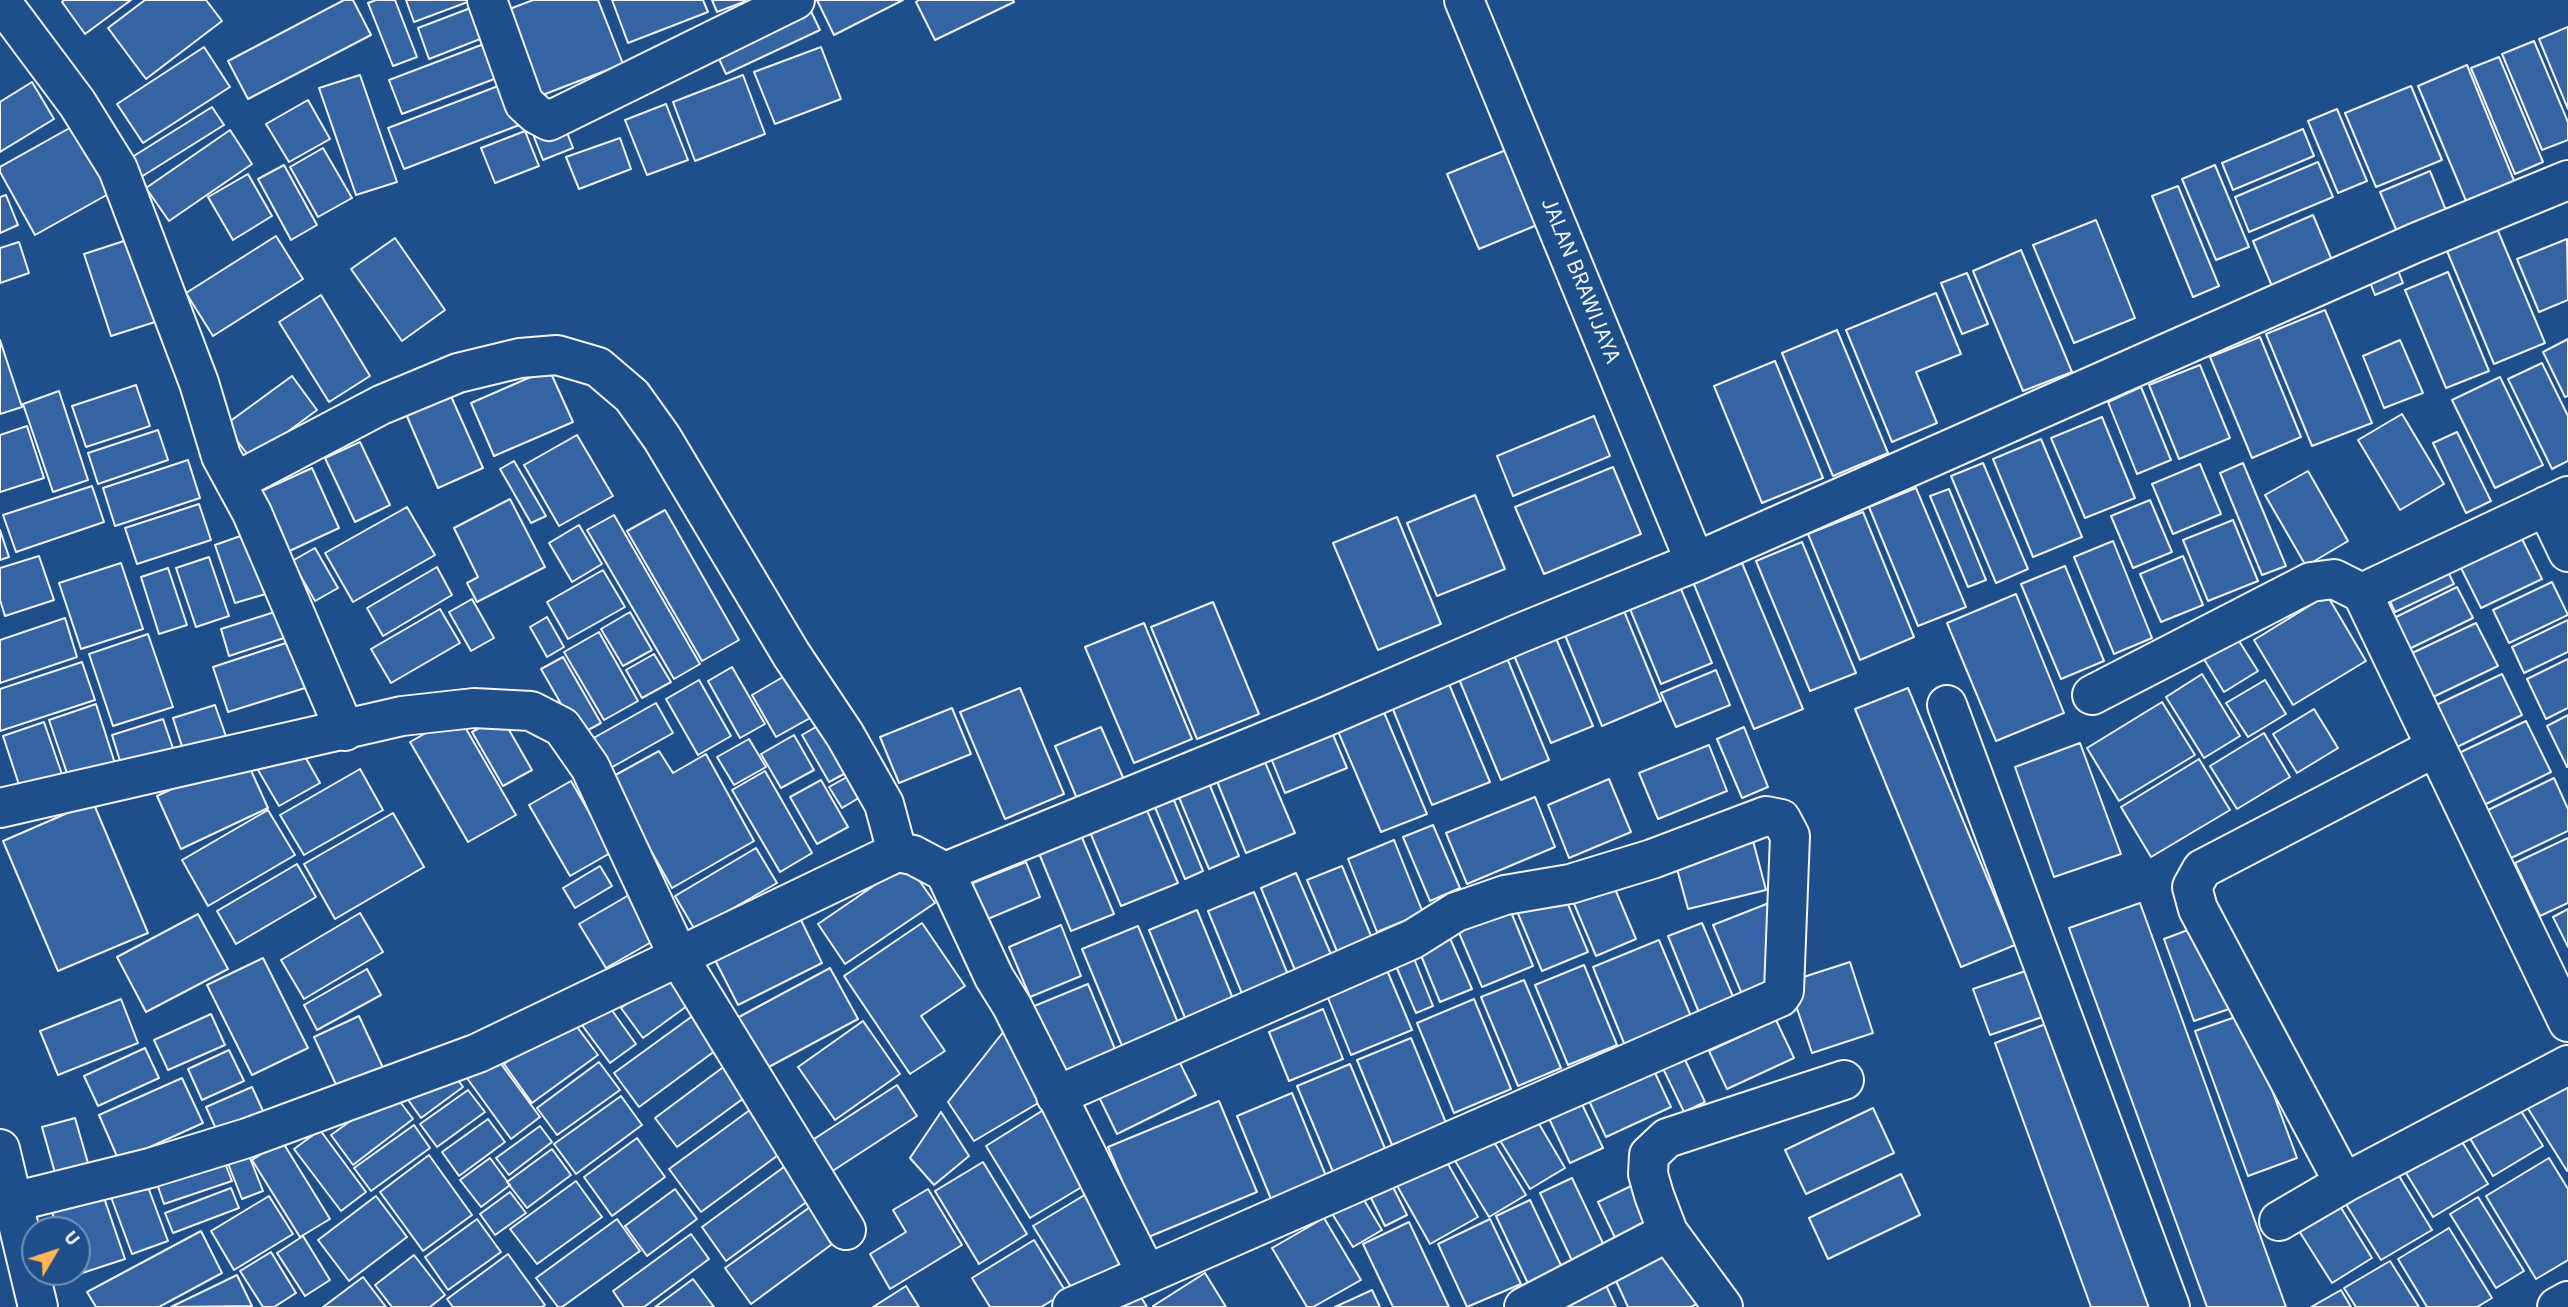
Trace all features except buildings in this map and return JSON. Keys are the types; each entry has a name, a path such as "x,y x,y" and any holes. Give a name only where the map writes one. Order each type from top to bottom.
{"main road":[{"path":"0,0 77,103 118,169 195,375 221,456 252,513 345,731"},
{"path":"487,0 524,103 549,121 795,0"},
{"name":"JALAN BRAWIJAYA","path":"1464,0 1695,562"},
{"path":"946,872 1695,562 2415,243 2568,180"},
{"path":"235,482 381,405 458,373 520,358 557,355 598,367 632,396 662,438 791,654 845,734 884,804 897,852"},
{"path":"2362,593 2557,501 2568,552"},
{"path":"2092,695 2311,582 2333,579 2362,593 2568,1022"},
{"path":"1947,705 2169,1307"},
{"path":"0,808 402,716 474,708 531,711 562,727 590,766 679,958 846,1230"},
{"path":"2344,1183 2198,909 2192,887 2202,869 2436,747"},
{"path":"1056,1096 1413,939 1456,912 1505,895 1570,884 1653,859 1766,816 1781,819 1790,836 1784,991 1780,997 1072,1307"},
{"path":"13,1202 150,1168 247,1138 478,1053 897,852 913,855 946,872 1003,991 1146,1273"},
{"path":"2279,1221 2344,1183 2568,1065"},
{"path":"1723,1307 1668,1233 1648,1174 1649,1155 1667,1138 1844,1080"},
{"path":"0,1149 38,1307"},
{"path":"1524,1307 1668,1233"},
{"path":"2557,1307 2568,1301"}]}
